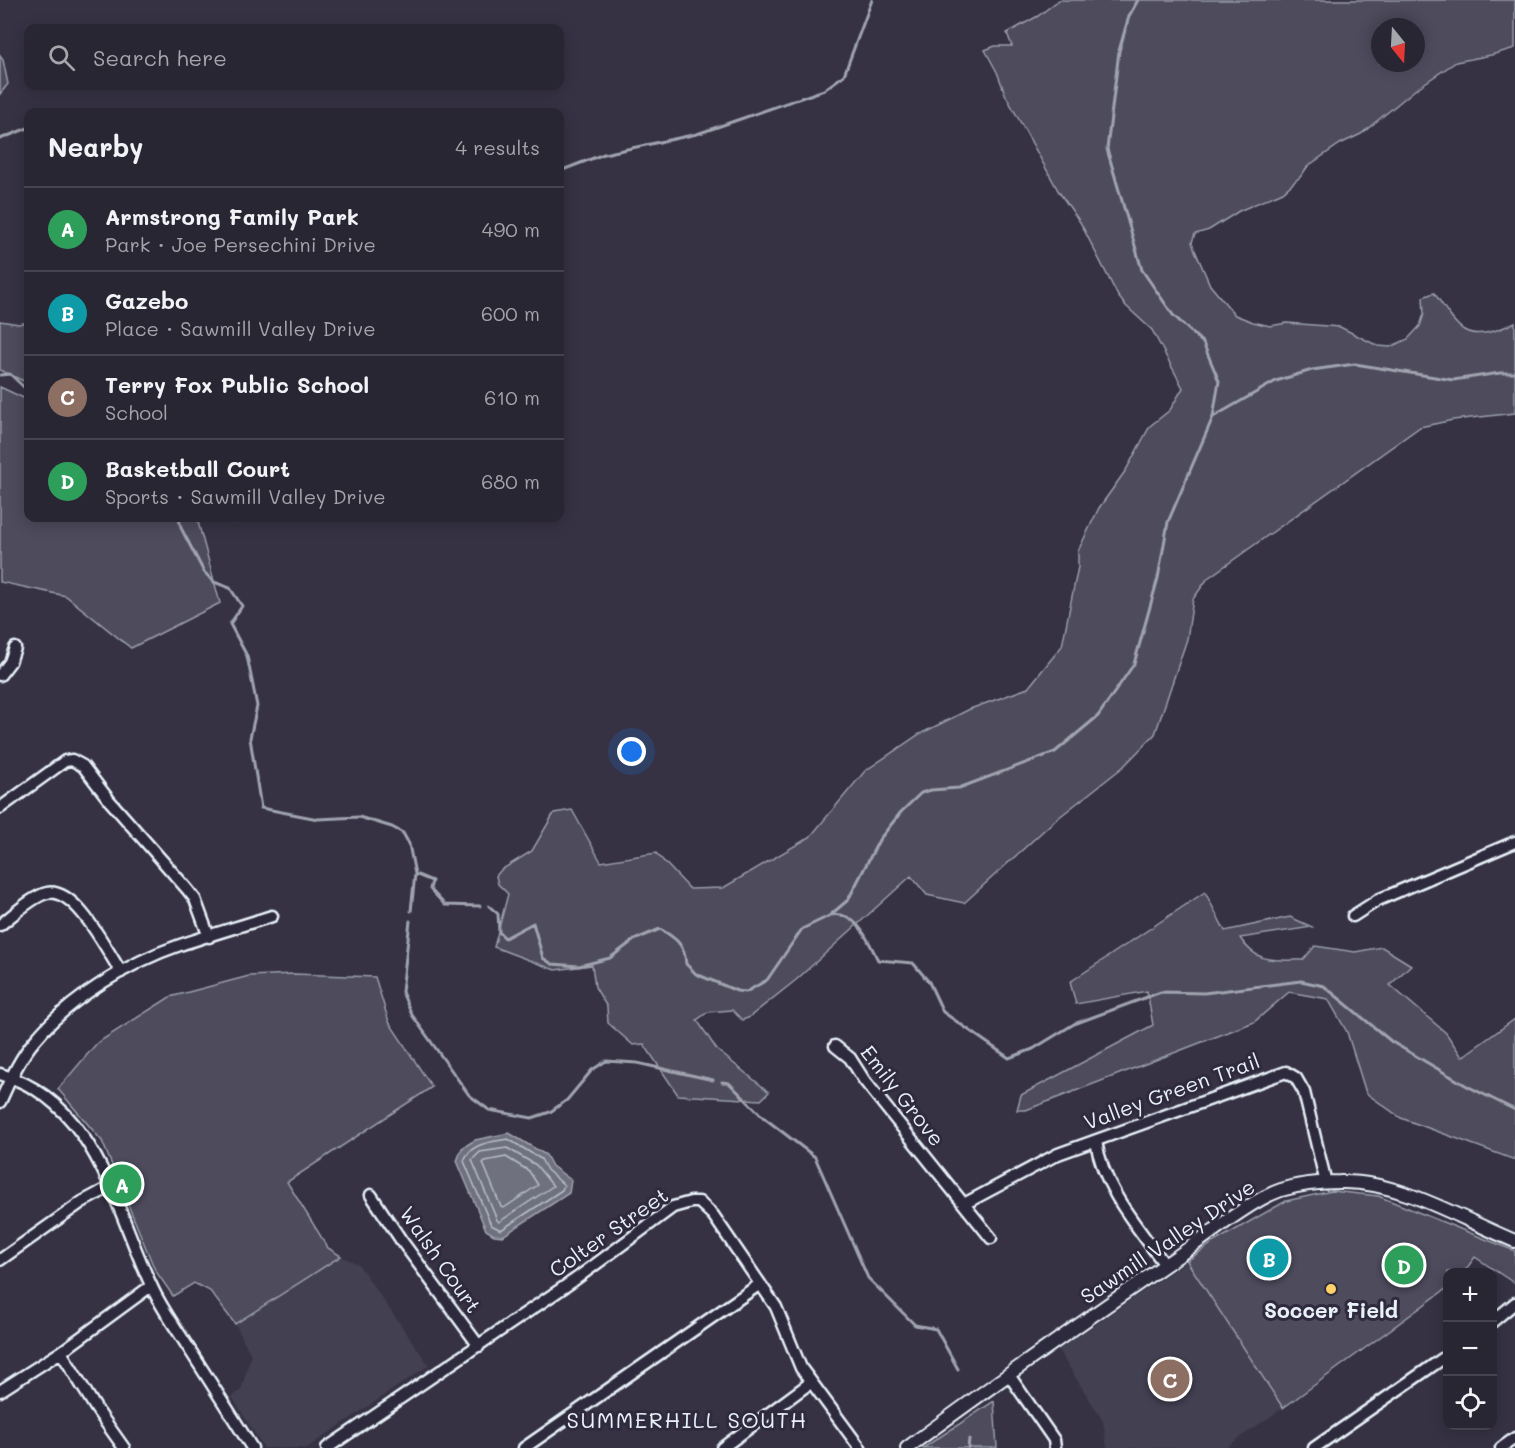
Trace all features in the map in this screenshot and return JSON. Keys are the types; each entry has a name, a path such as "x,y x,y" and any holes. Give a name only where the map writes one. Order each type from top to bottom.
{"street":[{"path":"0,675 10,662 15,648"},
{"path":"0,808 64,761 77,761 195,899 209,937"},
{"path":"1353,916 1378,900 1515,842"},
{"path":"0,925 41,895 49,892 66,896 81,910 121,972"},
{"path":"0,1102 5,1076 52,1021 70,1006 121,972 170,949 272,916"},
{"name":"Emily Grove","path":"835,1046 852,1061 864,1080 936,1172 964,1204"},
{"name":"Valley Green Trail","path":"964,1204 1058,1154 1286,1072 1296,1078 1304,1092 1326,1183"},
{"path":"5,1076 33,1088 68,1117 97,1157 151,1286 252,1448"},
{"path":"1096,1141 1100,1160 1111,1186 1165,1265"},
{"name":"Sawmill Valley Drive","path":"907,1448 1165,1265 1254,1204 1280,1191 1326,1183 1374,1184 1415,1197 1515,1241"},
{"path":"0,1260 82,1202 110,1187"},
{"name":"Walsh Court","path":"371,1195 406,1248 479,1347"},
{"name":"Colter Street","path":"327,1448 479,1347 673,1207 691,1202 699,1202 713,1215 776,1307 801,1368 810,1383 861,1448"},
{"path":"964,1204 991,1238"},
{"path":"524,1448 760,1284"},
{"path":"0,1391 61,1352 151,1286"},
{"path":"1497,1318 1515,1303"},
{"path":"61,1352 124,1448"},
{"path":"1314,1448 1443,1358"},
{"path":"1009,1375 1054,1440 1055,1448"},
{"path":"722,1448 810,1383"},
{"path":"1501,1448 1515,1438"}],"shaded area":[{"path":"1059,0 1515,0 1515,48 1456,62 1416,89 1361,134 1340,144 1308,166 1301,176 1283,192 1239,211 1209,230 1195,234 1192,242 1210,285 1235,315 1253,322 1270,326 1287,323 1340,327 1378,346 1390,347 1408,339 1420,326 1424,314 1423,297 1434,293 1456,323 1470,333 1490,332 1515,322 1515,413 1453,420 1420,427 1208,578 1193,599 1187,639 1155,734 1123,767 1053,822 964,903 927,895 911,876 796,980 748,1018 742,1020 732,1010 708,1012 697,1020 717,1050 769,1092 761,1100 678,1095 644,1044 633,1045 608,1023 607,1007 595,987 592,965 555,970 494,947 508,894 498,884 496,876 501,870 532,851 554,813 572,810 601,862 656,853 690,889 723,888 810,837 865,771 918,735 970,709 1028,688 1062,646 1078,567 1078,551 1099,508 1126,470 1150,426 1170,410 1183,388 1152,330 1118,296 1080,222 1059,192 1006,96 985,50 995,46 1012,46 1007,33 1038,16"},
{"path":"0,55 8,84 0,94"},
{"path":"0,321 24,323 24,381 0,370"},
{"path":"0,387 24,398 24,522 198,522 220,603 131,648 66,596 0,582"},
{"path":"1205,892 1225,931 1290,917 1312,927 1240,938 1253,952 1267,959 1303,960 1315,946 1355,952 1382,947 1411,965 1390,985 1446,1033 1462,1057 1515,1019 1515,1160 1401,1118 1366,1093 1347,1032 1328,999 1289,992 1254,1022 1026,1110 1017,1110 1021,1095 1153,1025 1147,991 1076,1004 1070,982"},
{"path":"294,974 375,977 389,1022 432,1087 287,1182 328,1248 341,1256 235,1324 210,1291 194,1283 173,1296 155,1270 102,1141 58,1089 97,1043 170,997 249,976"},
{"path":"1332,1191 1378,1196 1515,1251 1515,1281 1514,1283 1497,1272 1497,1268 1492,1268 1475,1257 1467,1268 1443,1268 1443,1291 1283,1408 1187,1261 1214,1242 1286,1201"},
{"path":"341,1256 358,1264 429,1365 307,1448 264,1448 232,1397 241,1390 251,1355 235,1324"},
{"path":"1187,1261 1283,1408 1225,1448 1107,1448 1103,1421 1058,1350"},
{"path":"994,1401 997,1448 923,1448"}],"water":[{"path":"509,1133 546,1155 552,1166 571,1180 569,1193 503,1236 494,1235 486,1230 457,1161 462,1148 475,1140"}],"waterway":[{"path":"564,169 604,154 697,134 824,90 844,75 872,0"},
{"path":"489,906 498,914 499,932 505,938 533,923 543,958 552,964 579,966 610,958 634,940 660,929 679,943 684,952 686,964 696,974 737,991 746,992 767,980 802,929 829,916 848,900 879,840 901,812 921,793 959,788 1055,752 1098,716 1134,664 1158,578 1168,522 1213,417 1219,381 1203,343 1173,315 1142,270 1107,149 1119,51 1129,16 1138,0"},
{"path":"0,139 24,130"},
{"path":"1213,417 1276,381 1312,370 1355,364 1453,380 1515,373"},
{"path":"0,375 10,374 24,387"},
{"path":"180,522 204,572 214,582 230,588 242,606 230,624 247,656 257,706 250,738 261,808 318,819 359,817 392,827 403,833 409,844 415,874 411,911"},
{"path":"415,874 432,881 430,889 445,905 480,906"},
{"path":"830,915 847,917 854,922 866,936 878,960 913,963 929,982 943,1012 1009,1058 1033,1049 1074,1024 1161,992 1204,993 1301,981 1324,986 1392,1042 1467,1086 1515,1110"},
{"path":"410,921 402,992 412,1015 469,1095 489,1110 532,1118 550,1112 567,1100 592,1070 606,1061 637,1063 713,1080"},
{"path":"722,1082 729,1083 763,1117 815,1157 868,1278 915,1325 936,1329 958,1369"},
{"path":"968,1448 969,1439"}],"place":[{"name":"Armstrong Family Park","path":"122,1184"},
{"name":"Gazebo","path":"1269,1258"},
{"name":"Basketball Court","path":"1404,1265"},
{"name":"Soccer Field","path":"1331,1289"},
{"name":"Terry Fox Public School","path":"1170,1379"}],"district":[{"name":"SUMMERHILL SOUTH","path":"687,1420"}]}
